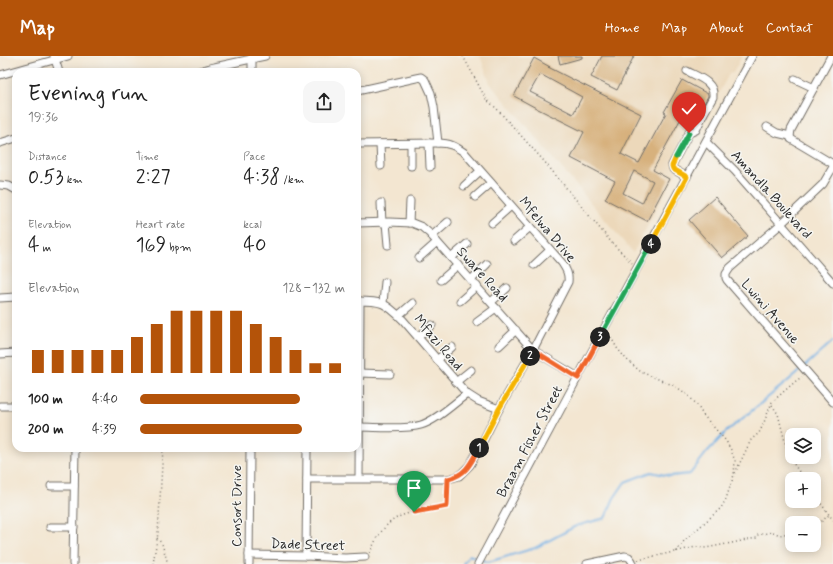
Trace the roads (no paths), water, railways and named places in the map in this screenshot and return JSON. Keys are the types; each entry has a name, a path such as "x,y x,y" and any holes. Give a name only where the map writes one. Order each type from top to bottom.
{"street":[{"path":"22,68 54,58 68,56"},
{"path":"210,68 252,57 265,56"},
{"name":"Braam Fisher Street","path":"478,564 752,56"},
{"path":"790,136 791,130 831,56"},
{"path":"252,57 252,68"},
{"path":"54,58 58,68"},
{"path":"0,75 12,71"},
{"path":"687,71 711,86 714,94 696,130 689,133 672,166 673,169 687,177"},
{"path":"361,90 416,78 423,78 431,93 438,143"},
{"path":"795,79 814,88"},
{"path":"767,127 777,133 790,136 791,139 833,164"},
{"path":"0,143 12,139"},
{"name":"Amandla Boulevard","path":"706,142 735,171 782,223 833,283"},
{"path":"429,143 430,167"},
{"name":"Mfelwa Drive","path":"359,478 448,479 459,476 470,465 499,409 533,350 569,278 566,268 465,153 448,143 361,144"},
{"path":"380,144 381,166"},
{"path":"411,144 411,166"},
{"path":"782,223 823,184 833,167"},
{"path":"464,186 480,171"},
{"path":"475,197 491,184"},
{"path":"0,185 12,188"},
{"path":"409,223 410,201"},
{"path":"381,203 388,245"},
{"path":"492,223 512,206"},
{"path":"432,236 448,222"},
{"name":"Sware Road","path":"361,223 409,223 422,227 432,236 533,350 578,378"},
{"name":"Lwini Avenue","path":"782,223 727,271 727,280 833,402"},
{"path":"514,241 530,227"},
{"path":"419,258 437,242"},
{"path":"451,258 467,244"},
{"path":"534,265 550,250"},
{"path":"471,280 487,264"},
{"path":"441,280 458,265"},
{"path":"361,301 383,303 385,282"},
{"path":"460,301 477,286"},
{"path":"477,322 507,288"},
{"path":"0,298 12,297"},
{"name":"Mfazi Road","path":"383,303 399,316 467,394 478,401 499,409"},
{"path":"399,316 413,303"},
{"path":"418,337 432,325"},
{"path":"499,346 516,330"},
{"path":"437,360 452,347"},
{"path":"0,354 12,353"},
{"path":"456,382 471,370"},
{"path":"361,374 390,374"},
{"path":"361,427 397,428 421,425 438,416 467,394"},
{"path":"0,406 12,406"},
{"path":"74,564 75,452"},
{"name":"Consort Drive","path":"249,564 250,452"},
{"path":"306,556 307,452"},
{"path":"306,479 359,478 359,452"},
{"path":"51,486 74,486"},
{"path":"50,527 74,527"},
{"name":"Dade Street","path":"249,555 345,558 365,557"},
{"path":"587,564 625,556 629,557 632,563"}],"waterway":[{"path":"463,564 469,555 488,562 535,548 576,526 605,518 614,498 625,482 651,472 670,476 690,474 707,452 726,432 795,375 833,341"}]}
